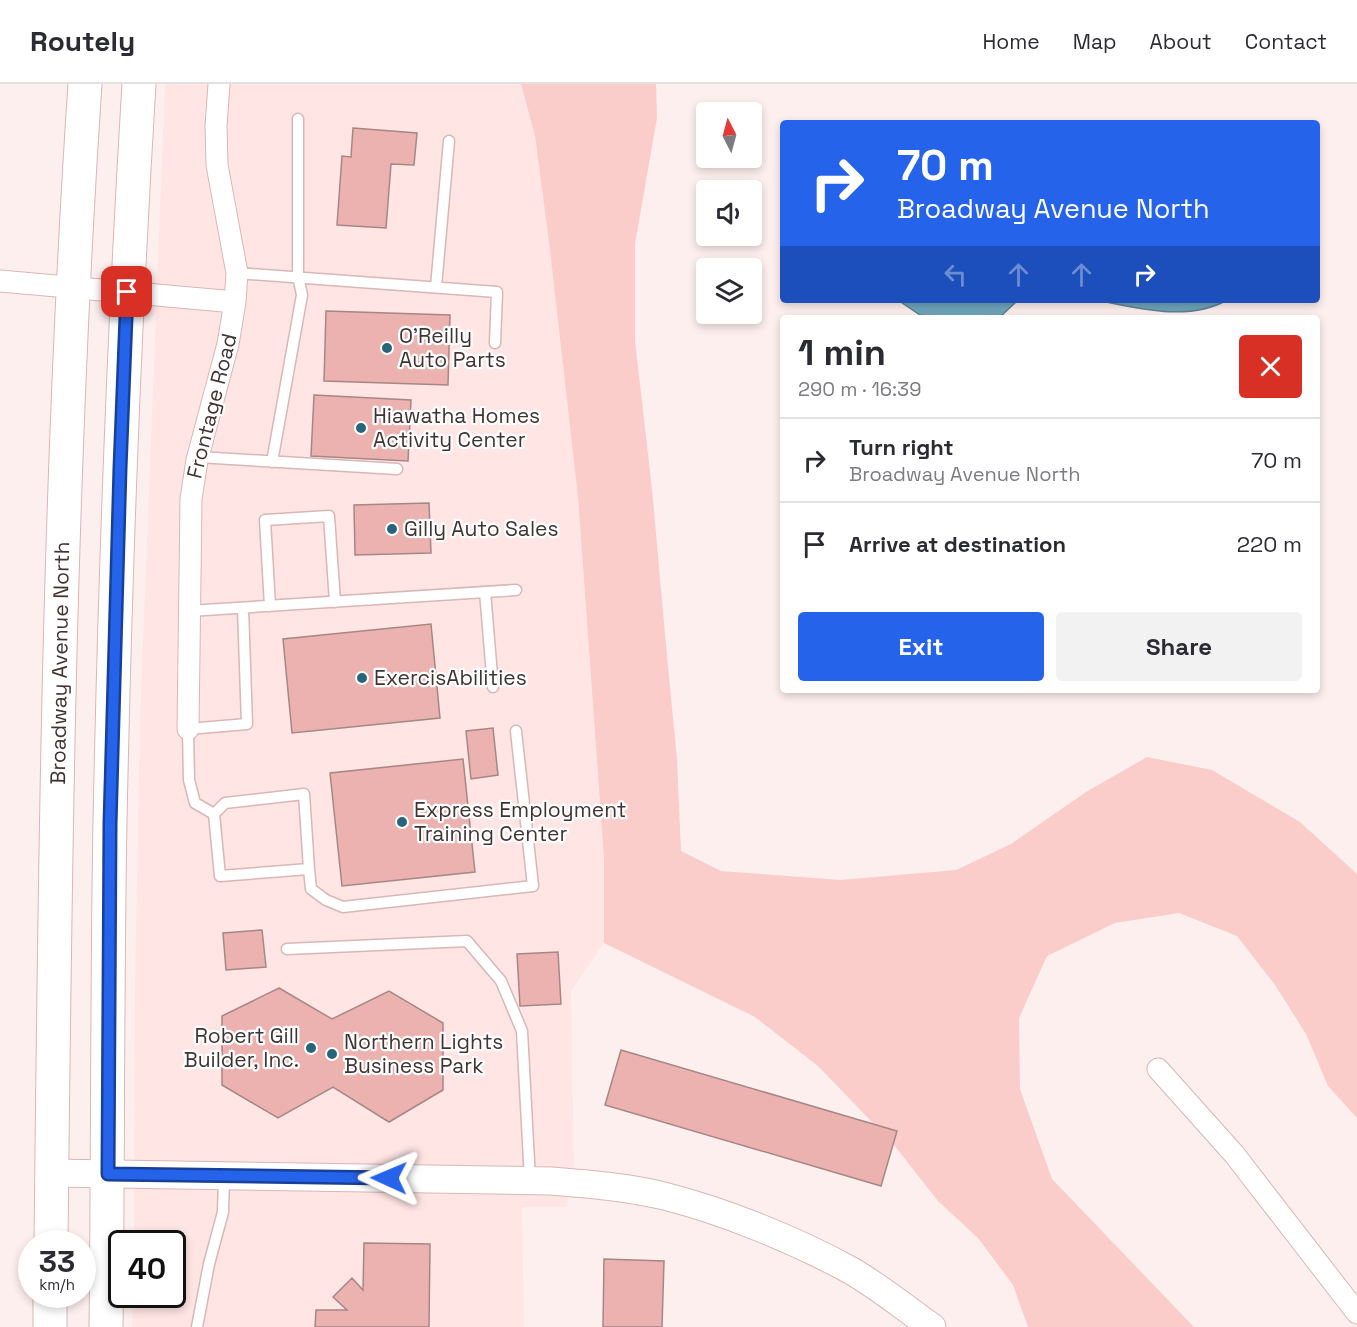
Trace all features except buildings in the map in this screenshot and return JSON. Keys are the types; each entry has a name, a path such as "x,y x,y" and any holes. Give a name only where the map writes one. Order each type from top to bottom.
{"main road":[{"name":"Broadway Avenue North","path":"51,1230 57,764 66,418 85,84"},
{"path":"106,1327 110,824 127,292 139,84"},
{"path":"50,1308 50,1327"}],"street":[{"name":"Frontage Road","path":"188,729 191,499 198,457 228,344 237,273 217,165 216,126 219,84"},
{"path":"0,281 235,302"},
{"path":"1158,1069 1234,1154 1357,1313"},
{"path":"52,1173 530,1180 605,1186 663,1196 717,1212 780,1237 851,1270 932,1327"}],"lane":[{"path":"272,462 302,295 298,276 298,120"},
{"path":"436,286 448,141"},
{"path":"237,273 497,292 495,343"},
{"path":"198,457 397,469"},
{"path":"270,606 265,519 329,516 335,602"},
{"path":"189,611 516,590"},
{"path":"485,592 493,687"},
{"path":"214,814 195,803 189,780 188,729 247,724 243,608"},
{"path":"214,814 225,803 304,794 311,889 326,900 343,907 533,886 516,731"},
{"path":"214,814 220,876 309,869"},
{"path":"287,949 467,941 501,981 522,1032 530,1180"},
{"path":"197,1327 209,1264 223,1212 224,1176"}],"shaded area":[{"path":"165,84 521,84 535,136 578,497 604,858 604,943 571,991 574,1169 567,1207 522,1207 524,1327 132,1327 133,1308 186,1308 186,1230 134,1230 135,985 140,722"},
{"path":"521,84 656,84 657,118 635,244 635,341 652,489 677,760 681,851 721,871 840,880 956,870 1011,844 1086,792 1147,757 1212,770 1300,822 1357,874 1357,1118 1328,1086 1306,1034 1275,985 1237,936 1179,913 1115,923 1047,956 1019,1018 1020,1089 1052,1179 1194,1327 1028,1327 1013,1285 978,1238 938,1201 894,1145 818,1066 755,1017 604,943 604,858 578,497 535,136"}],"water":[{"path":"902,303 1015,303 1002,315 920,315"},
{"path":"1113,303 1221,303 1212,307 1180,312"}],"place":[{"name":"O'Reilly Auto Parts","path":"387,348"},
{"name":"Hiawatha Homes Activity Center","path":"361,428"},
{"name":"Gilly Auto Sales","path":"392,529"},
{"name":"ExercisAbilities","path":"362,678"},
{"name":"Express Employment Training Center","path":"402,822"},
{"name":"Robert Gill Builder, Inc.","path":"311,1048"},
{"name":"Northern Lights Business Park","path":"332,1054"}],"route":[{"path":"127,292 110,824 108,1174 389,1178"}]}
